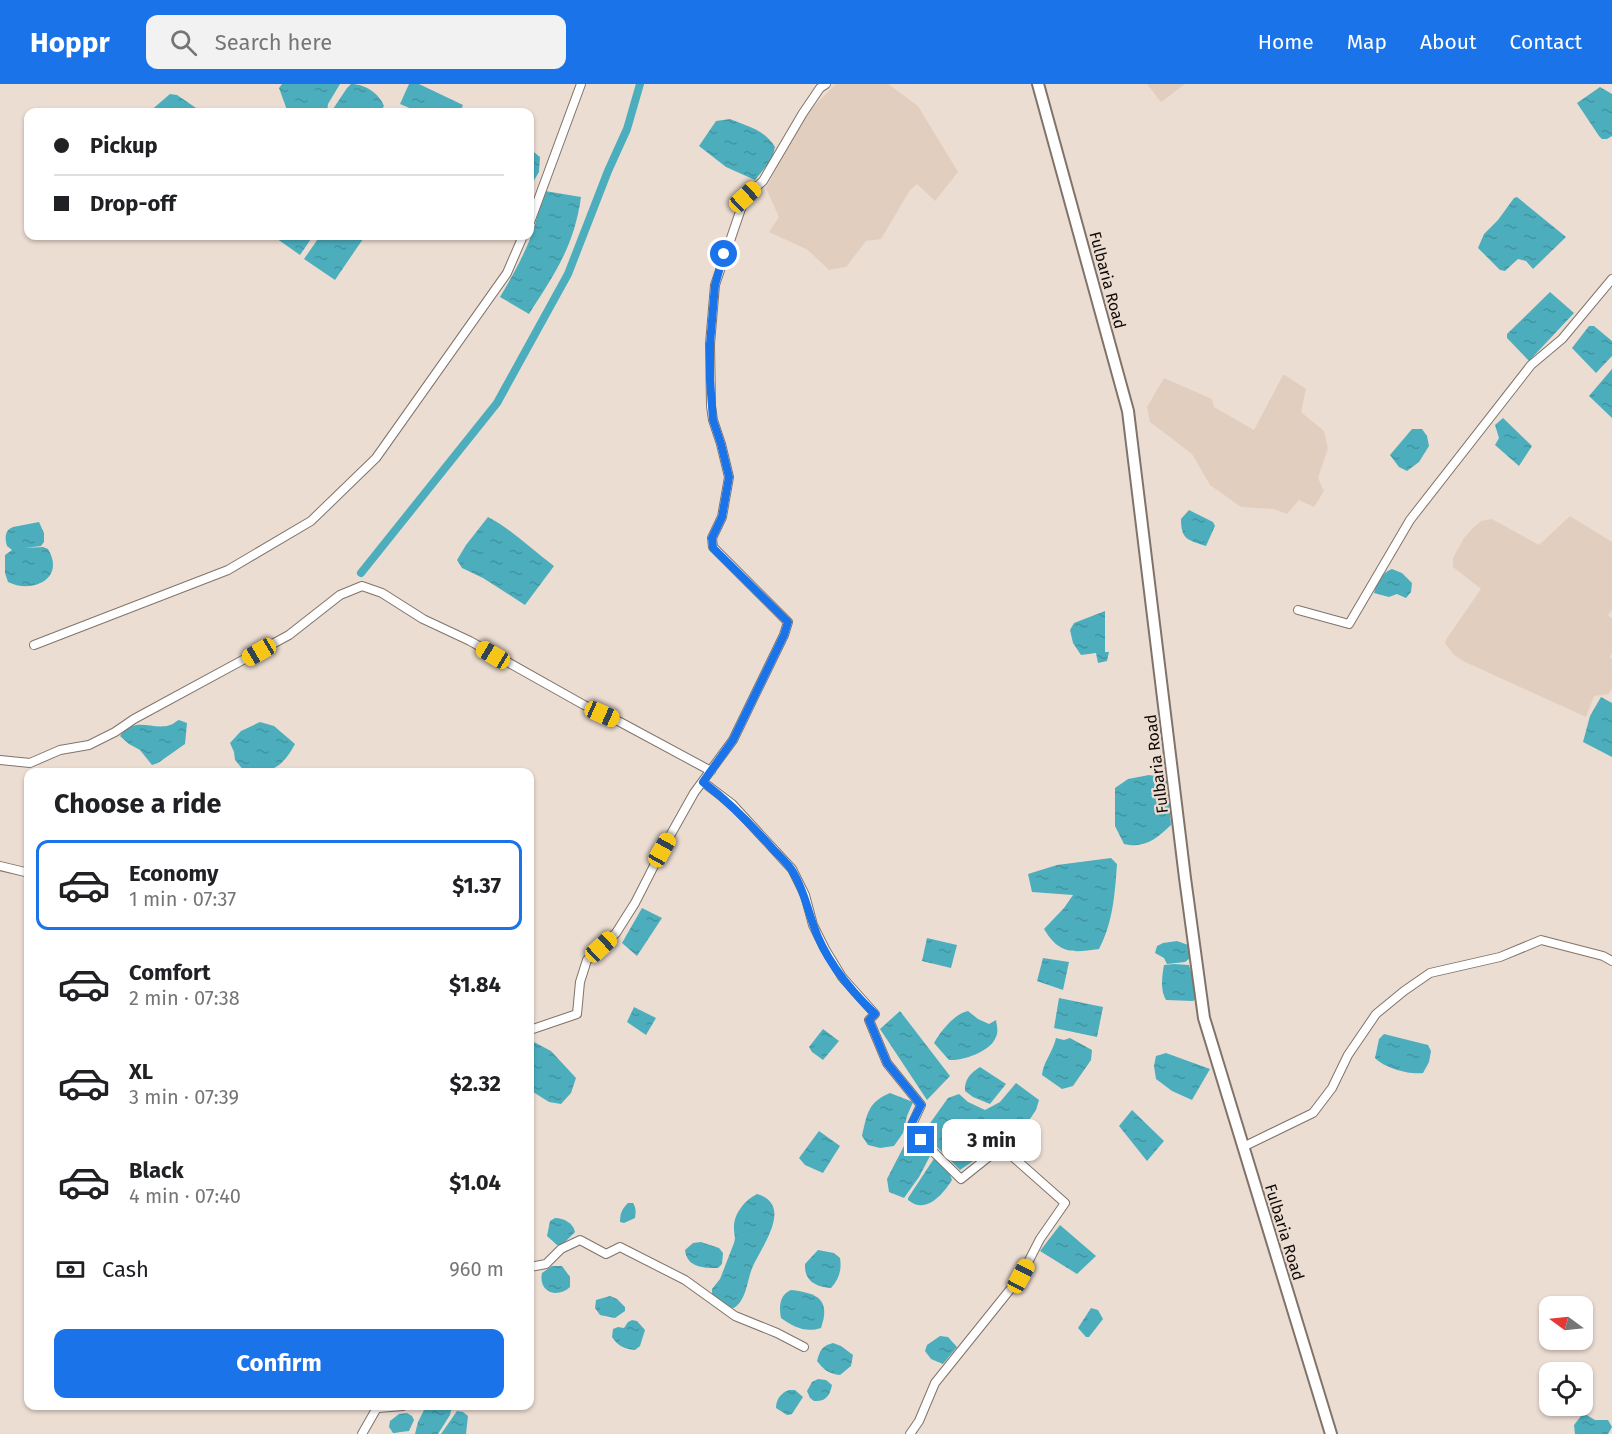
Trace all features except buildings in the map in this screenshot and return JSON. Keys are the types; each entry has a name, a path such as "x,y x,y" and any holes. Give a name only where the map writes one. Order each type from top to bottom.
{"main road":[{"name":"Fulbaria Road","path":"1038,84 1128,411 1203,1018 1331,1434"}],"street":[{"path":"534,211 581,84"},
{"path":"534,1029 578,1014 580,982 587,960 616,933 635,903 674,827 733,740 788,622 713,548 712,538 722,517 729,477 711,406 710,344 715,285 745,197 763,181 803,113 820,88 826,84"},
{"path":"34,645 228,570 311,521 376,458 507,273 521,240"},
{"path":"1298,610 1349,624 1410,520 1531,365 1562,339 1612,279"},
{"path":"0,760 30,762 60,750 89,745 98,741 289,635 340,595 363,586 382,593 423,619 470,641 584,705 711,771"},
{"path":"703,782 732,804 792,869 805,895 813,925 825,949 842,977 875,1014 869,1020 887,1063 921,1105 909,1129 961,1179 991,1155 1004,1149 1065,1203 1040,1239 1021,1276 935,1383 919,1421 910,1434"},
{"path":"0,866 24,872"},
{"path":"1243,1147 1313,1113 1332,1088 1348,1055 1376,1014 1430,973 1500,957 1541,940 1603,956 1612,961"},
{"path":"534,1266 546,1264 561,1249 580,1240 606,1254 620,1246 685,1280 735,1316 804,1347"},
{"path":"362,1434 376,1410"}],"shaded area":[{"path":"836,84 888,84 918,106 958,172 935,201 917,184 910,190 881,239 866,241 846,267 829,270 808,250 769,232 779,217 766,188 806,114"},
{"path":"1147,84 1185,84 1161,102"},
{"path":"1283,375 1306,389 1301,412 1324,431 1328,448 1318,478 1324,491 1314,507 1299,500 1287,514 1273,509 1241,507 1210,485 1192,454 1150,422 1147,407 1164,378 1212,399 1214,407 1254,430"},
{"path":"1570,516 1612,542 1612,609 1608,616 1612,618 1610,657 1612,659 1612,688 1609,694 1594,696 1586,717 1463,661 1453,654 1445,643 1481,589 1453,567 1453,558 1464,538 1474,527 1481,521 1492,519 1539,545"}],"water":[{"path":"282,84 340,84 328,108 286,108 279,88"},
{"path":"351,84 367,88 384,106 383,108 334,108"},
{"path":"409,84 419,84 463,105 462,108 410,108 400,104"},
{"path":"1600,87 1612,94 1612,136 1607,139 1599,136 1577,103"},
{"path":"170,94 177,95 196,108 154,108"},
{"path":"730,119 766,136 775,147 772,159 755,180 726,167 699,146 716,121"},
{"path":"534,152 540,157 539,172 534,180"},
{"path":"545,191 581,197 574,231 562,259 529,314 500,297 529,240 534,240 534,228"},
{"path":"1517,197 1566,237 1533,269 1526,261 1518,259 1505,271 1500,270 1478,248 1484,234"},
{"path":"279,240 310,240 300,255"},
{"path":"317,240 362,240 335,280 304,259"},
{"path":"1550,292 1574,313 1529,361 1507,338 1507,334"},
{"path":"1589,326 1594,326 1612,341 1612,356 1596,373 1572,348"},
{"path":"1612,369 1612,418 1589,396"},
{"path":"1503,418 1532,446 1519,466 1495,445 1499,438 1495,425"},
{"path":"1412,429 1422,429 1427,436 1429,446 1419,462 1407,471 1399,467 1390,455"},
{"path":"1189,510 1213,522 1215,526 1206,546 1190,540 1182,531 1181,519"},
{"path":"488,517 514,534 554,566 525,605 483,578 462,568 457,560"},
{"path":"39,522 44,533 44,542 41,546 25,548 48,549 53,568 50,576 36,585 17,585 8,582 5,573 5,555 12,550 7,546 7,532 13,527"},
{"path":"1392,569 1402,573 1412,583 1411,592 1406,598 1397,594 1389,597 1374,593 1380,578"},
{"path":"1105,611 1105,652 1109,652 1107,661 1098,663 1096,653 1081,655 1073,643 1070,630 1074,623"},
{"path":"1601,697 1612,703 1612,757 1583,742 1590,716"},
{"path":"179,720 187,723 185,744 152,765 140,750 120,736 131,726 164,726"},
{"path":"260,722 274,726 295,744 286,759 273,768 242,768 235,760 230,743 241,731"},
{"path":"1149,775 1167,778 1171,825 1156,838 1144,844 1124,844 1115,826 1115,788 1128,779"},
{"path":"1111,858 1117,864 1114,897 1107,929 1099,949 1074,951 1061,947 1044,929 1073,895 1032,892 1028,874 1057,865"},
{"path":"642,908 662,918 637,956 622,943"},
{"path":"927,938 957,945 951,968 922,961"},
{"path":"1177,941 1191,946 1194,955 1185,962 1167,964 1164,958 1155,953 1157,946"},
{"path":"1043,958 1069,962 1063,990 1037,981"},
{"path":"1164,965 1189,965 1199,996 1193,1001 1166,1000 1162,983"},
{"path":"1059,998 1103,1007 1097,1037 1054,1028"},
{"path":"634,1007 656,1018 646,1035 627,1022"},
{"path":"900,1011 950,1076 927,1100 880,1029"},
{"path":"968,1011 989,1024 996,1020 996,1036 992,1044 981,1052 949,1060 934,1043 953,1019"},
{"path":"823,1029 839,1041 823,1060 809,1047"},
{"path":"1384,1034 1428,1045 1431,1051 1429,1062 1423,1073 1398,1070 1375,1058 1379,1039"},
{"path":"1056,1038 1064,1040 1070,1038 1092,1050 1091,1060 1073,1086 1062,1089 1042,1075"},
{"path":"534,1042 551,1051 576,1078 571,1093 561,1104 549,1102 534,1093"},
{"path":"1166,1053 1210,1069 1192,1100 1172,1091 1156,1079 1154,1066 1156,1056"},
{"path":"980,1067 1006,1084 990,1104 965,1091 969,1077"},
{"path":"1016,1083 1039,1100 1036,1110 1015,1138 991,1149 960,1170 923,1133 948,1098 959,1094 968,1102 985,1110 1000,1102"},
{"path":"890,1093 913,1102 903,1133 894,1146 880,1148 868,1145 862,1136 867,1115 877,1100"},
{"path":"1132,1110 1164,1141 1147,1161 1119,1126"},
{"path":"819,1131 840,1146 823,1173 805,1165 799,1158"},
{"path":"907,1140 920,1144 930,1156 904,1198 889,1192 887,1179"},
{"path":"935,1157 948,1169 952,1180 933,1201 921,1205 915,1204 908,1198"},
{"path":"757,1194 768,1199 773,1207 772,1227 753,1266 742,1300 734,1308 726,1307 712,1295 712,1289 720,1279 734,1243 735,1218 744,1204"},
{"path":"628,1203 634,1205 635,1218 624,1223 620,1222 622,1211"},
{"path":"555,1218 568,1222 575,1232 562,1245 557,1245 547,1236 550,1221"},
{"path":"1060,1225 1096,1256 1077,1274 1040,1251"},
{"path":"701,1242 719,1248 723,1253 722,1264 718,1268 697,1266 686,1256 685,1250 693,1243"},
{"path":"818,1250 834,1253 840,1258 839,1274 831,1288 812,1282 805,1270 805,1264"},
{"path":"552,1266 562,1266 570,1277 570,1287 565,1291 550,1292 543,1285 542,1273"},
{"path":"791,1290 808,1293 820,1299 824,1310 821,1328 810,1330 800,1328 781,1318 781,1302 784,1295"},
{"path":"610,1296 625,1307 625,1311 615,1318 600,1315 595,1308 596,1300"},
{"path":"1091,1308 1098,1310 1103,1319 1089,1337 1086,1337 1078,1328"},
{"path":"632,1320 637,1321 645,1330 640,1346 635,1350 622,1346 612,1337 613,1329 624,1328"},
{"path":"940,1336 948,1337 957,1347 943,1364 931,1359 925,1351 927,1345"},
{"path":"833,1343 853,1355 851,1366 840,1375 827,1371 817,1361 822,1349"},
{"path":"818,1379 826,1380 832,1385 827,1397 814,1401 807,1391 812,1382"},
{"path":"789,1390 795,1390 803,1397 792,1414 787,1415 776,1408 776,1405 780,1397"},
{"path":"424,1410 451,1410 438,1434 415,1434"},
{"path":"457,1411 468,1416 466,1434 441,1434"},
{"path":"407,1413 414,1420 409,1431 393,1433 389,1427 390,1421 399,1414"},
{"path":"1581,1416 1588,1416 1595,1420 1608,1420 1612,1427 1608,1434 1575,1434 1574,1425"}],"waterway":[{"path":"361,573 497,403 568,274 627,129 640,84"}],"route":[{"path":"724,254 715,285 710,344 710,380 713,420 729,477 722,517 712,538 713,548 788,622 750,708 733,740 703,782 732,804 792,869 805,895 813,925 825,949 842,977 875,1014 869,1020 887,1063 921,1105 909,1129 921,1140"}]}
